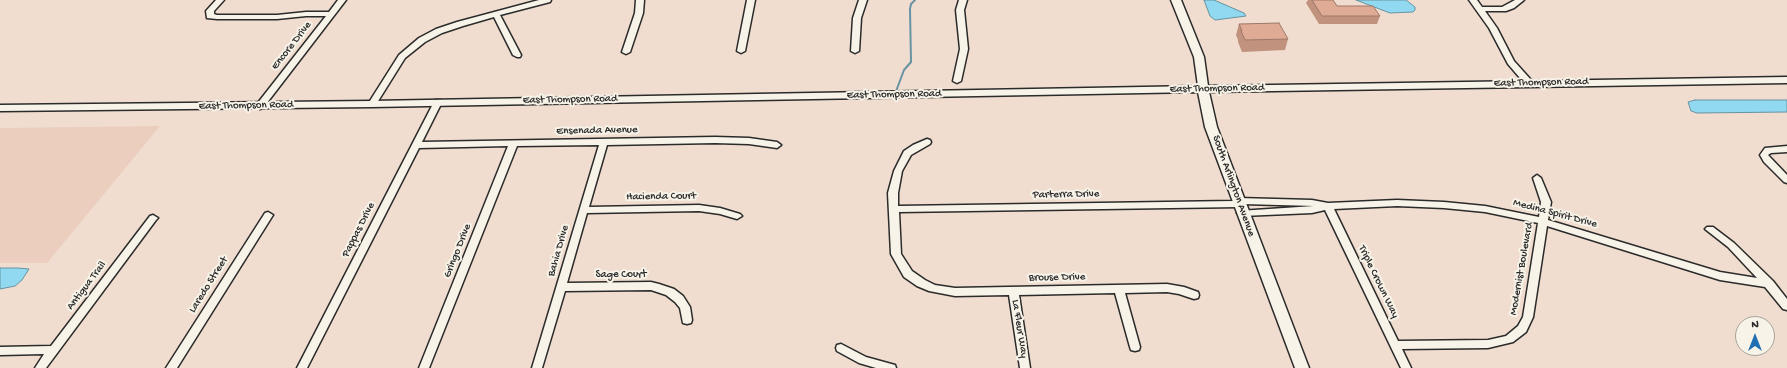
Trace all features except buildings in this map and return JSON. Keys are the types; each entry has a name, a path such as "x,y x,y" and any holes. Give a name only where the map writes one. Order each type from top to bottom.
{"main road":[{"name":"South Arlington Avenue","path":"1176,0 1199,57 1209,120 1302,368"},
{"name":"East Thompson Road","path":"0,108 260,106 1529,83 1787,80"}],"street":[{"path":"220,0 210,11 210,16 277,17 306,14 331,14"},
{"name":"Encore Drive","path":"260,106 342,0"},
{"path":"372,104 402,57 418,43 450,27 547,0"},
{"path":"626,52 639,13 640,0"},
{"path":"741,51 751,0"},
{"path":"855,50 857,18 863,0"},
{"path":"956,81 964,49 960,10 963,0"},
{"path":"1473,0 1481,9 1493,28 1511,62 1529,83"},
{"path":"1481,9 1503,9 1520,0"},
{"path":"496,14 517,54"},
{"name":"Pappas Drive","path":"302,368 438,102"},
{"name":"Ensenada Avenue","path":"416,145 728,140 777,145"},
{"name":"Bahia Drive","path":"537,368 604,142"},
{"path":"894,209 894,186 900,166 912,149 927,142"},
{"name":"Gringo Drive","path":"424,368 514,143"},
{"path":"1787,149 1771,149 1765,151 1765,158 1787,180"},
{"name":"Modernist Boulevard","path":"1395,345 1488,344 1508,339 1522,329 1528,317 1546,202 1537,178"},
{"name":"Medina Spirit Drive","path":"1240,206 1312,210 1328,206 1397,203 1444,205 1485,209 1543,221 1720,276 1769,284"},
{"name":"Parterra Drive","path":"894,209 1240,206"},
{"name":"Triple Crown Way","path":"1328,206 1406,368"},
{"name":"Hacienda Court","path":"584,210 699,208 720,211 737,216"},
{"name":"Brouse Drive","path":"894,209 897,257 908,274 921,283 933,288 955,292 1167,288 1180,290 1194,295"},
{"name":"Laredo Street","path":"171,368 268,215"},
{"name":"Antigua Trail","path":"40,368 153,218"},
{"path":"1710,229 1731,245 1769,284 1787,306"},
{"name":"Sage Court","path":"561,288 651,286 659,288 670,292 678,299 684,307 687,320"},
{"path":"1119,288 1135,347"},
{"name":"La Fleur Way","path":"1013,290 1025,368"},
{"path":"841,348 863,360 891,368"},
{"path":"0,351 54,350"}],"shaded area":[{"path":"160,126 47,263 0,263 0,128"}],"water":[{"path":"1204,0 1214,0 1244,13 1246,16 1215,20 1210,16"},
{"path":"1356,0 1406,0 1415,7 1415,10 1413,12 1390,13"},
{"path":"1695,100 1787,100 1787,112 1697,113 1691,111 1688,102"},
{"path":"0,268 29,269 22,280 15,286 0,289"}],"waterway":[{"path":"895,94 904,70 911,62 910,9 911,4 915,0"}]}
